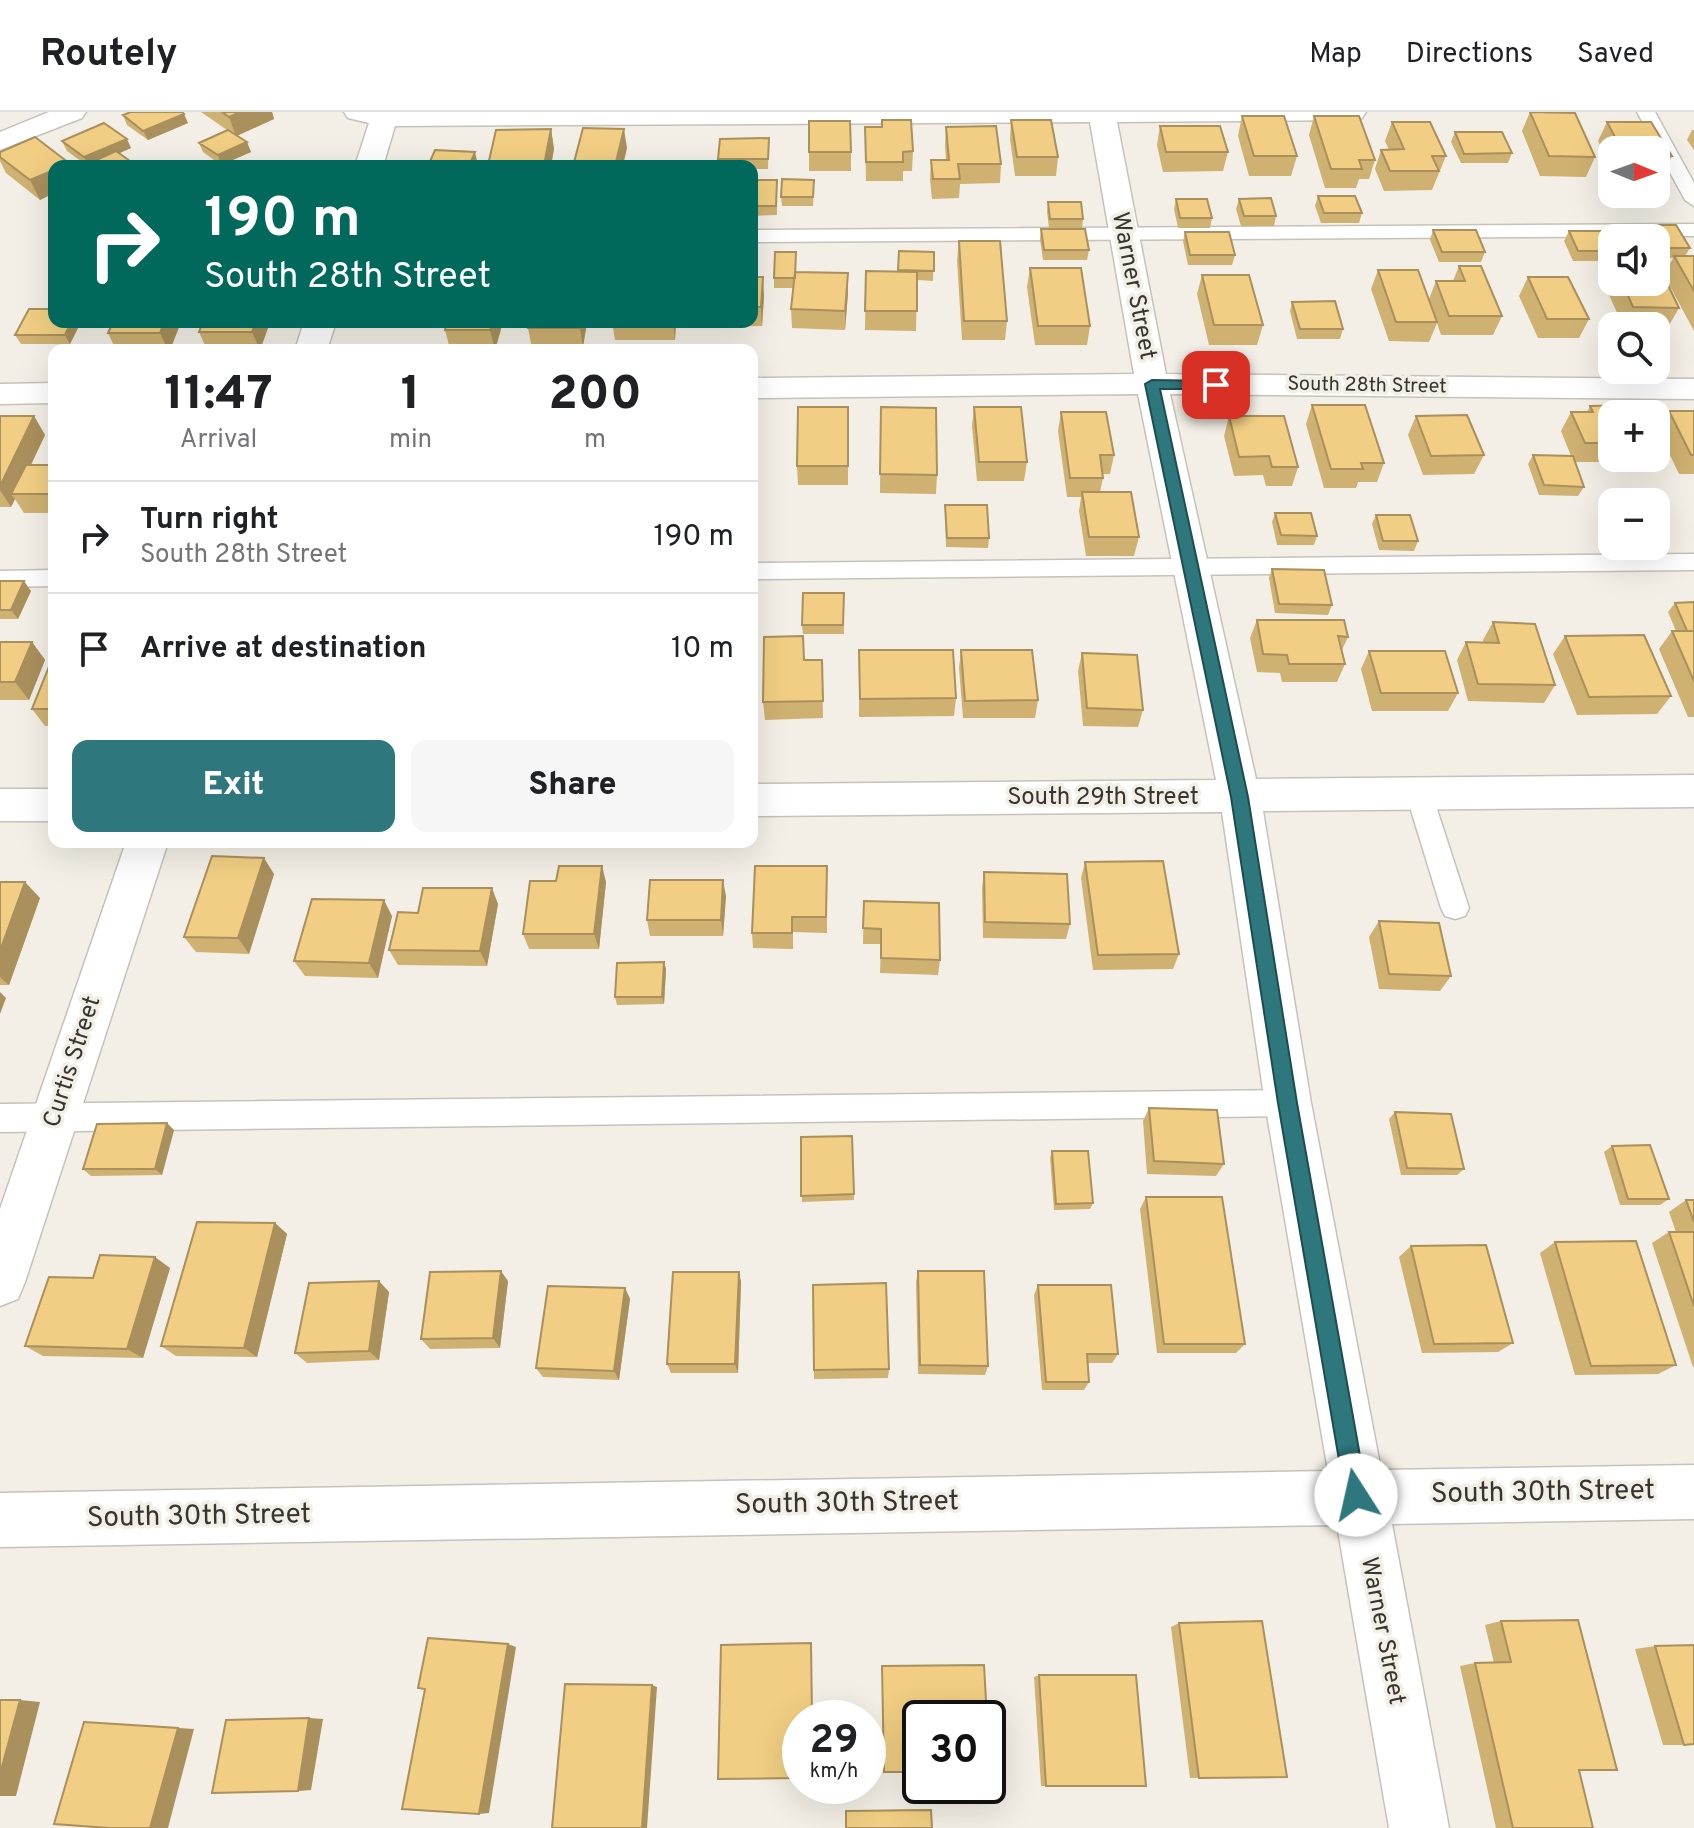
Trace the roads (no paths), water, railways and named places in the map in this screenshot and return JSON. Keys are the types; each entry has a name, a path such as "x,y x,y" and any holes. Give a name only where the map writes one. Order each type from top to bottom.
{"street":[{"path":"0,142 72,112"},
{"path":"372,160 391,115 1352,112"},
{"name":"Warner Street","path":"1103,113 1152,384 1240,797 1288,1103 1356,1495 1419,1828"},
{"name":"South 28th Street","path":"758,388 1152,384 1694,389"},
{"path":"0,394 48,393"},
{"name":"South 29th Street","path":"758,800 1694,791"},
{"path":"0,805 48,805"},
{"name":"Curtis Street","path":"0,1282 145,848"},
{"name":"South 30th Street","path":"0,1520 1356,1495 1694,1492"}],"lane":[{"path":"1646,112 1694,200"},
{"path":"758,236 1694,230"},
{"path":"758,571 1694,562"},
{"path":"0,579 48,578"},
{"path":"1419,794 1455,908"},
{"path":"0,1118 1288,1103"}]}
